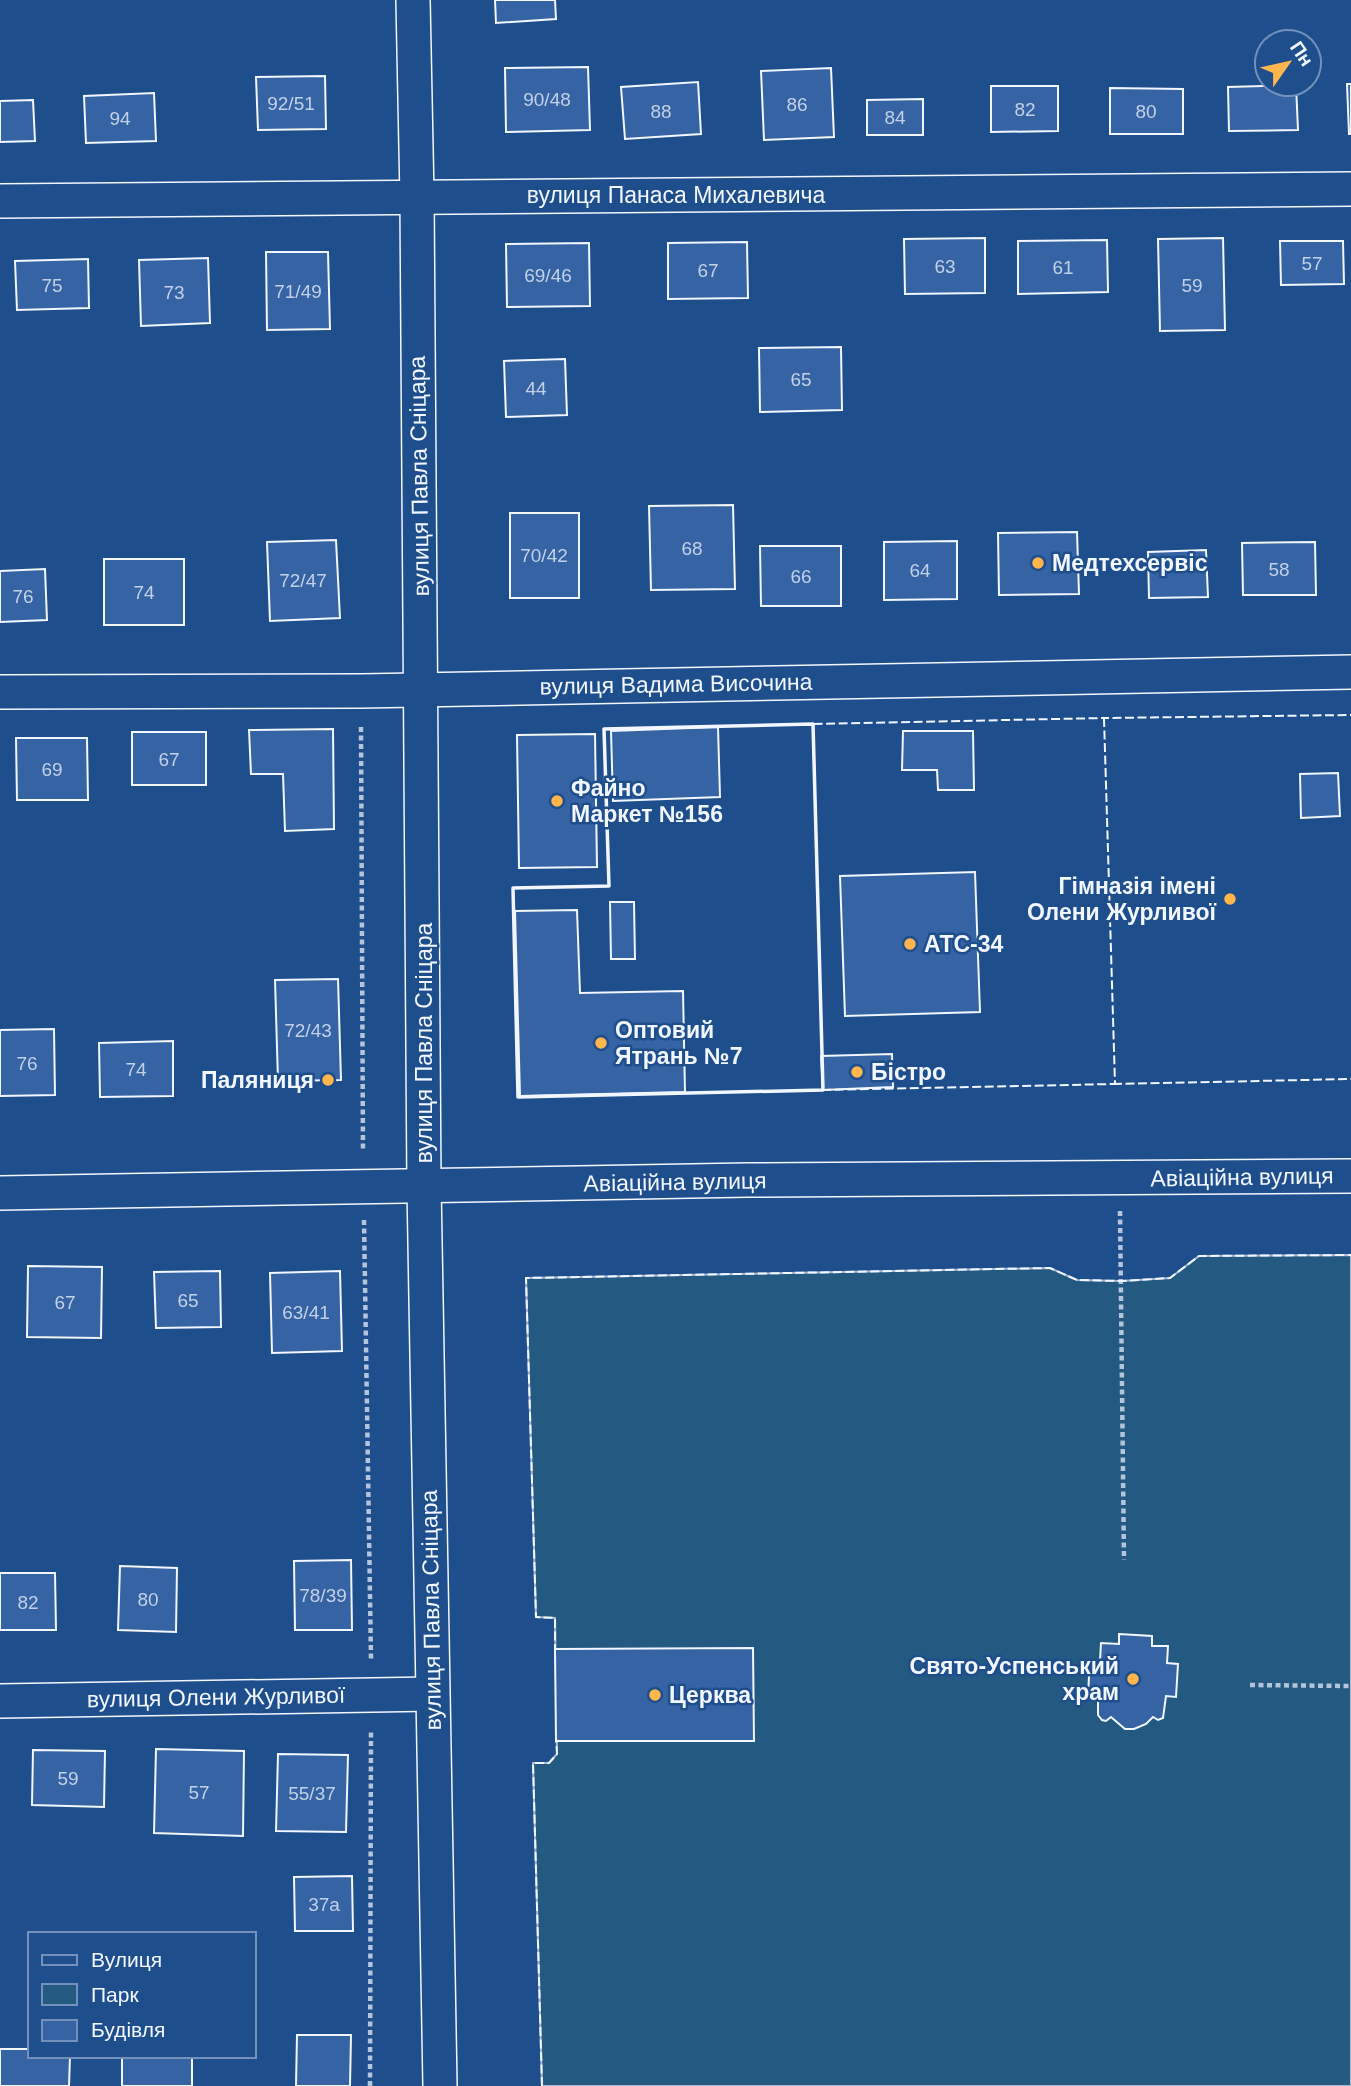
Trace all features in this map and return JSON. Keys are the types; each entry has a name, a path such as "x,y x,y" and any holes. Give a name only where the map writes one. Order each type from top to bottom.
{"street":[{"name":"вулиця Павла Сніцара","path":"413,0 422,688 424,1186 440,2086"},
{"name":"вулиця Панаса Михалевича","path":"0,201 1351,189"},
{"name":"вулиця Вадима Височина","path":"0,692 361,691 1351,672"},
{"name":"Авіаційна вулиця","path":"0,1192 364,1185 1351,1175"},
{"name":"вулиця Олени Журливої","path":"0,1700 432,1694"}],"path":[{"path":"361,691 364,1185 372,1695 370,2086"},
{"path":"1120,1178 1124,1560"},
{"path":"1250,1685 1351,1686"}],"green space":[{"path":"1351,1255 1351,2086 542,2086 533,1763 549,1763 557,1754 555,1618 536,1617 526,1278 1050,1268 1077,1280 1121,1281 1170,1278 1199,1256"}],"building":[{"path":"495,0 555,0 556,19 496,23"},
{"path":"588,67 590,130 506,132 505,68"},
{"path":"831,68 834,137 764,140 761,71"},
{"path":"325,76 326,129 258,130 256,77"},
{"path":"698,82 701,134 625,139 621,87"},
{"path":"1347,84 1351,84 1351,134 1349,134"},
{"path":"991,86 1058,86 1058,131 991,132"},
{"path":"1253,86 1253,98 1297,98 1298,130 1229,131 1228,87"},
{"path":"1110,88 1183,89 1183,134 1110,134"},
{"path":"154,93 156,141 86,143 84,96"},
{"path":"923,99 923,135 867,135 867,100"},
{"path":"33,100 35,141 0,142 0,101"},
{"path":"985,238 985,293 905,294 904,239"},
{"path":"1223,238 1225,330 1160,331 1158,239"},
{"path":"1107,240 1108,292 1018,294 1018,241"},
{"path":"1280,241 1343,241 1344,284 1281,285"},
{"path":"747,242 748,298 668,299 668,243"},
{"path":"589,243 590,306 507,307 506,244"},
{"path":"266,252 328,252 330,329 267,330"},
{"path":"208,258 210,323 141,326 139,260"},
{"path":"88,259 89,308 17,310 15,261"},
{"path":"841,347 842,410 760,412 759,348"},
{"path":"565,359 567,415 506,417 504,361"},
{"path":"733,505 735,589 651,590 649,506"},
{"path":"510,513 579,513 579,598 510,598"},
{"name":"Медтехсервіс","path":"1077,532 1079,594 999,595 998,533"},
{"path":"336,540 340,618 270,621 267,542"},
{"path":"957,541 957,599 884,600 884,542"},
{"path":"1315,542 1316,595 1243,595 1242,543"},
{"path":"760,546 841,546 841,606 761,606"},
{"path":"1206,550 1208,597 1149,598 1148,552"},
{"path":"104,559 184,559 184,625 104,625"},
{"path":"45,569 47,620 0,622 0,571"},
{"path":"718,727 720,797 613,801 611,731"},
{"path":"333,729 334,829 285,831 283,774 251,774 249,730"},
{"path":"903,731 973,731 974,790 938,790 937,770 902,770"},
{"path":"132,732 206,732 206,785 132,785"},
{"name":"Файно Маркет №156","path":"595,734 597,867 519,868 517,735"},
{"path":"16,738 87,738 88,800 17,800"},
{"path":"1338,773 1340,816 1301,818 1300,774"},
{"name":"АТС-34","path":"975,872 980,1012 845,1016 840,876"},
{"path":"610,902 634,902 635,959 611,959"},
{"name":"Оптовий Ятрань №7","path":"577,910 580,993 683,991 685,1092 520,1096 515,911"},
{"path":"338,979 341,1080 278,1081 275,980"},
{"path":"54,1029 55,1095 0,1096 0,1030"},
{"path":"173,1041 173,1096 100,1097 99,1043"},
{"name":"Бістро","path":"892,1054 893,1087 823,1090 821,1056"},
{"path":"28,1266 102,1267 101,1338 27,1337"},
{"path":"220,1271 221,1327 156,1328 154,1272"},
{"path":"340,1271 342,1351 272,1353 270,1273"},
{"path":"351,1560 352,1630 295,1630 294,1561"},
{"path":"120,1566 177,1568 176,1632 118,1630"},
{"path":"0,1573 55,1573 56,1630 0,1630"},
{"name":"Свято-Успенський храм","path":"1119,1634 1152,1636 1152,1646 1168,1646 1167,1663 1178,1664 1176,1697 1166,1696 1163,1718 1158,1720 1153,1717 1146,1724 1134,1729 1125,1729 1111,1717 1106,1721 1102,1720 1098,1715 1098,1694 1088,1694 1090,1660 1100,1661 1101,1643 1119,1644"},
{"name":"Церква","path":"753,1648 754,1741 556,1741 555,1649"},
{"path":"156,1749 244,1751 243,1836 154,1833"},
{"path":"33,1750 105,1751 104,1807 32,1805"},
{"path":"278,1754 348,1755 346,1832 276,1831"},
{"path":"352,1876 353,1931 295,1931 294,1877"},
{"path":"297,2035 351,2035 350,2086 296,2086"},
{"path":"0,2049 28,2049 28,2058 70,2058 69,2086 0,2086"},
{"path":"122,2058 192,2058 192,2086 122,2086"}],"fence":[{"path":"1104,722 1104,718 1351,715"},
{"path":"1104,718 1115,1084 823,1090 813,724 1104,718"},
{"path":"1115,1082 1351,1079"},
{"path":"555,1653 555,1618 536,1617 526,1278 1050,1268 1077,1280 1121,1281 1170,1278 1199,1256 1351,1255"},
{"path":"542,2086 533,1763 549,1763 557,1754 556,1737"}],"wall":[{"path":"813,724 823,1090 518,1097 513,888 609,886 604,729 813,724"}],"place":[{"name":"Медтехсервіс","path":"1038,563"},
{"name":"Файно Маркет №156","path":"557,801"},
{"name":"Гімназія імені Олени Журливої","path":"1230,899"},
{"name":"АТС-34","path":"910,944"},
{"name":"Оптовий Ятрань №7","path":"601,1043"},
{"name":"Бістро","path":"857,1072"},
{"name":"Паляниця","path":"328,1080"},
{"name":"Свято-Успенський храм","path":"1133,1679"},
{"name":"Церква","path":"655,1695"}]}
